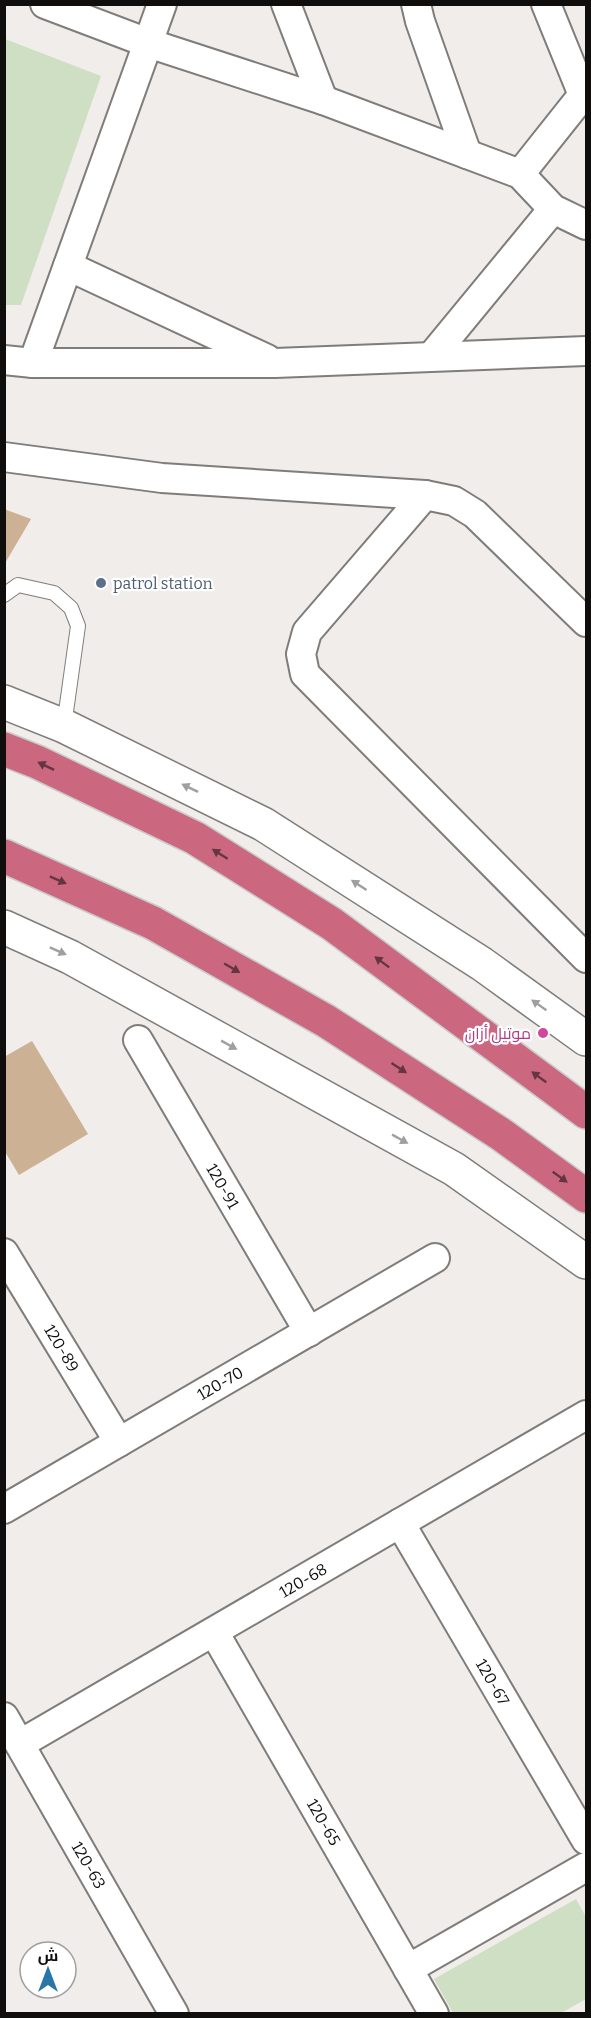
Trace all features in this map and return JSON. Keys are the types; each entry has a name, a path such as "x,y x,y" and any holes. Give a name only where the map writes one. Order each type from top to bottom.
{"highway":[{"path":"4,748 195,838 332,924 586,1112"},
{"path":"4,856 153,923 326,1021 502,1135 586,1196"}],"main road":[{"path":"4,702 64,726 263,824 482,964 586,1039"},
{"path":"4,927 70,957 454,1169 586,1262"}],"street":[{"path":"45,4 148,43 323,100 520,174 552,209 586,225"},
{"path":"33,363 162,4"},
{"path":"286,4 323,100"},
{"path":"416,4 466,154"},
{"path":"520,174 585,93 546,4"},
{"path":"432,356 552,209"},
{"path":"68,266 275,363"},
{"path":"4,360 33,363 275,363 586,351"},
{"path":"4,458 162,478 424,495 454,501 475,514 586,622"},
{"path":"424,495 308,632 301,654 305,675 586,958"},
{"name":"120-91","path":"138,1040 309,1332"},
{"name":"120-89","path":"4,1253 119,1442"},
{"name":"120-70","path":"4,1509 435,1258"},
{"name":"120-68","path":"20,1744 586,1415"},
{"name":"120-67","path":"400,1523 586,1840"},
{"name":"120-65","path":"214,1632 434,2013"},
{"name":"120-63","path":"4,1718 174,2013"},
{"path":"408,1969 586,1867"}],"lane":[{"path":"4,595 18,585 54,593 71,608 78,626 64,726"}],"green space":[{"path":"5,39 101,76 21,305 5,305"},
{"path":"576,1899 586,1917 586,1999 561,2013 453,2013 434,1979"}],"building":[{"path":"4,509 31,519 4,565"},
{"path":"32,1041 88,1134 19,1175 4,1150 4,1057"}],"place":[{"name":"patrol station","path":"101,583"},
{"name":"موتيل أزان","path":"543,1033"}]}
